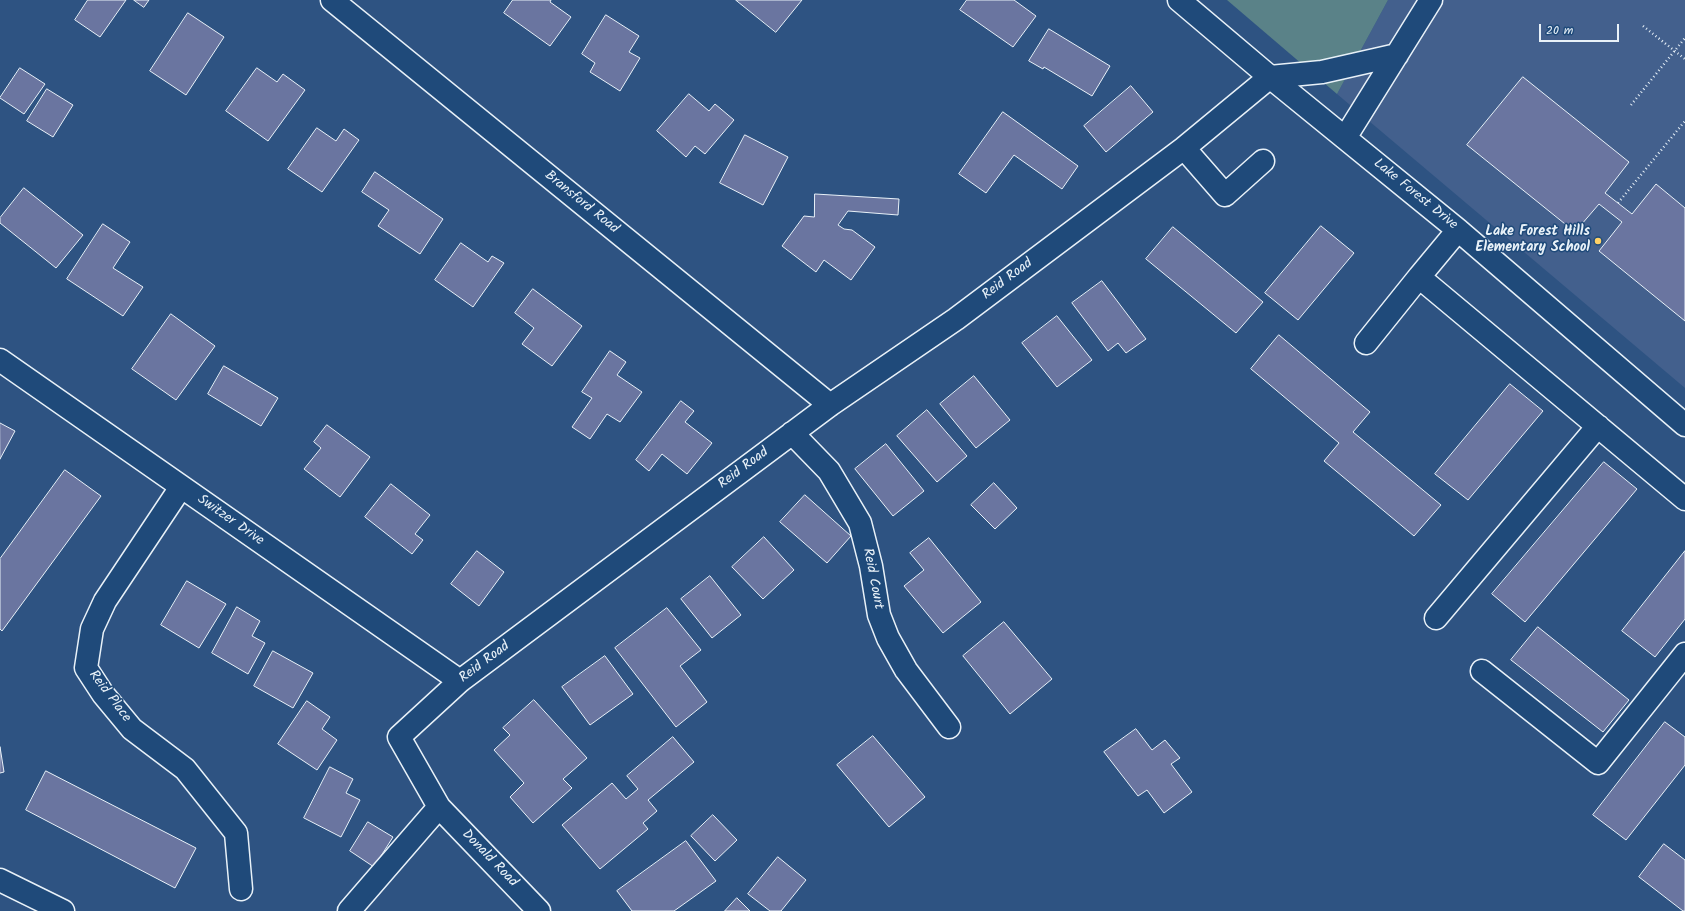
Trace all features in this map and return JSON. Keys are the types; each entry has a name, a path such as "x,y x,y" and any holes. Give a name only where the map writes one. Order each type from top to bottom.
{"street":[{"name":"Bransford Road","path":"332,0 830,405"},
{"name":"Lake Forest Drive","path":"1178,0 1458,230 1685,425"},
{"path":"1345,138 1431,0"},
{"path":"1270,77 1322,72 1397,55"},
{"name":"Reid Road","path":"439,807 399,737 460,681 830,405 956,319 1184,148 1270,77"},
{"path":"1184,148 1225,194 1263,161"},
{"path":"1366,343 1458,230"},
{"path":"1419,277 1685,499"},
{"name":"Switzer Drive","path":"0,360 460,681"},
{"path":"1436,618 1598,426"},
{"name":"Reid Court","path":"792,434 829,472 860,523 871,566 880,615 888,638 906,670 949,727"},
{"name":"Reid Place","path":"181,487 105,602 92,629 86,668 103,694 132,729 185,769 236,833 241,889"},
{"path":"1482,671 1598,763 1685,654"},
{"path":"349,911 439,807"},
{"name":"Donald Road","path":"439,807 539,911"},
{"path":"0,880 63,911"}],"path":[{"path":"1643,26 1685,59"},
{"path":"1631,105 1685,38"},
{"path":"1618,203 1685,121"}],"shaded area":[{"name":"Lake Forest Hills Elementary School","path":"1388,0 1685,0 1685,388 1337,94"}],"green space":[{"path":"1227,0 1388,0 1337,94"}],"building":[{"path":"88,0 126,0 100,37 75,20"},
{"path":"134,0 149,0 144,7"},
{"path":"513,0 551,0 550,2 571,17 550,46 504,13"},
{"path":"736,0 802,0 776,32"},
{"path":"967,0 1014,0 1036,16 1013,47 960,10"},
{"path":"188,13 224,37 186,95 150,71"},
{"path":"606,15 639,36 629,52 640,58 620,91 590,72 595,63 582,54"},
{"path":"1049,29 1110,66 1092,96 1044,67 1043,69 1029,61"},
{"path":"20,68 45,84 24,114 0,98"},
{"path":"257,68 277,82 283,74 305,90 268,141 226,111"},
{"path":"1523,77 1629,162 1605,193 1632,214 1656,184 1685,208 1685,321 1599,251 1622,222 1599,204 1575,232 1467,145"},
{"path":"1131,86 1153,112 1106,152 1084,126"},
{"path":"47,89 73,105 53,137 27,121"},
{"path":"689,94 709,111 715,104 734,120 705,154 695,146 686,157 657,131"},
{"path":"1003,112 1078,166 1062,189 1014,155 986,193 959,174"},
{"path":"317,128 336,141 344,129 359,140 322,192 288,169"},
{"path":"745,135 788,157 763,205 720,183"},
{"path":"375,172 443,219 420,254 378,226 389,210 362,192"},
{"path":"24,188 83,235 56,268 0,223 0,218"},
{"path":"815,194 899,199 898,215 848,211 838,225 844,229 852,230 875,247 851,280 824,260 816,272 782,246 804,216 814,217"},
{"path":"103,224 130,242 113,268 143,287 123,316 67,279"},
{"path":"1321,226 1354,253 1298,320 1265,293"},
{"path":"1173,227 1263,302 1236,333 1146,259"},
{"path":"461,243 488,262 492,256 504,263 473,307 435,280"},
{"path":"1102,281 1146,339 1126,353 1118,343 1108,351 1072,303"},
{"path":"533,289 582,326 552,366 522,344 534,328 515,313"},
{"path":"171,314 215,346 176,400 132,369"},
{"path":"1057,316 1092,360 1057,387 1022,343"},
{"path":"1279,335 1370,412 1353,432 1441,505 1414,536 1324,461 1339,443 1251,369"},
{"path":"610,351 626,362 617,375 642,392 620,422 607,414 590,439 572,427 592,398 582,392"},
{"path":"224,366 278,398 261,426 208,394"},
{"path":"974,376 1010,420 976,448 940,404"},
{"path":"1510,384 1543,411 1468,500 1435,474"},
{"path":"681,401 694,411 685,422 712,443 687,474 662,454 649,471 636,460"},
{"path":"927,410 967,456 937,482 897,436"},
{"path":"0,423 15,431 0,459"},
{"path":"327,425 370,457 340,497 304,469 321,448 314,442"},
{"path":"886,444 924,491 893,516 855,469"},
{"path":"1604,462 1637,489 1525,622 1492,594"},
{"path":"65,470 101,496 2,631 0,629 0,559"},
{"path":"994,483 1017,508 995,529 971,505"},
{"path":"391,484 430,515 415,534 423,540 412,554 365,517"},
{"path":"805,495 851,536 827,563 780,522"},
{"path":"764,537 794,570 763,599 732,567"},
{"path":"929,538 981,602 943,633 904,586 924,570 910,553"},
{"path":"477,551 504,572 479,606 451,584"},
{"path":"1685,551 1685,619 1655,657 1622,631"},
{"path":"710,576 741,615 712,638 681,599"},
{"path":"187,581 226,604 199,648 161,625"},
{"path":"237,607 260,621 252,636 265,643 248,674 212,653"},
{"path":"667,608 701,650 680,666 707,702 676,727 615,648"},
{"path":"1004,622 1052,679 1010,714 963,656"},
{"path":"1538,627 1629,700 1603,732 1511,660"},
{"path":"273,651 313,673 293,708 254,686"},
{"path":"605,656 633,694 590,725 562,687"},
{"path":"534,700 587,758 563,779 572,788 533,823 510,797 524,783 494,750 510,735 503,728"},
{"path":"307,701 330,717 322,729 337,740 317,770 278,744"},
{"path":"1665,722 1685,737 1685,765 1626,840 1593,815"},
{"path":"1136,729 1152,750 1165,740 1180,758 1171,764 1192,792 1164,813 1147,790 1138,796 1104,752"},
{"path":"873,736 925,797 889,827 837,765"},
{"path":"673,737 694,762 648,800 657,811 643,823 648,829 600,869 562,825 612,783 626,799 638,789 627,776"},
{"path":"0,747 4,772 0,773"},
{"path":"330,767 353,779 346,793 360,800 341,837 304,818"},
{"path":"46,771 196,848 175,888 26,810"},
{"path":"713,815 737,840 715,861 691,836"},
{"path":"368,822 393,837 374,867 350,851"},
{"path":"686,841 716,881 674,911 632,911 617,891"},
{"path":"1664,844 1685,860 1685,911 1639,877"},
{"path":"778,857 806,880 781,911 770,911 748,894"},
{"path":"737,898 750,911 725,911"}],"place":[{"name":"Lake Forest Hills Elementary School","path":"1598,241"}]}
